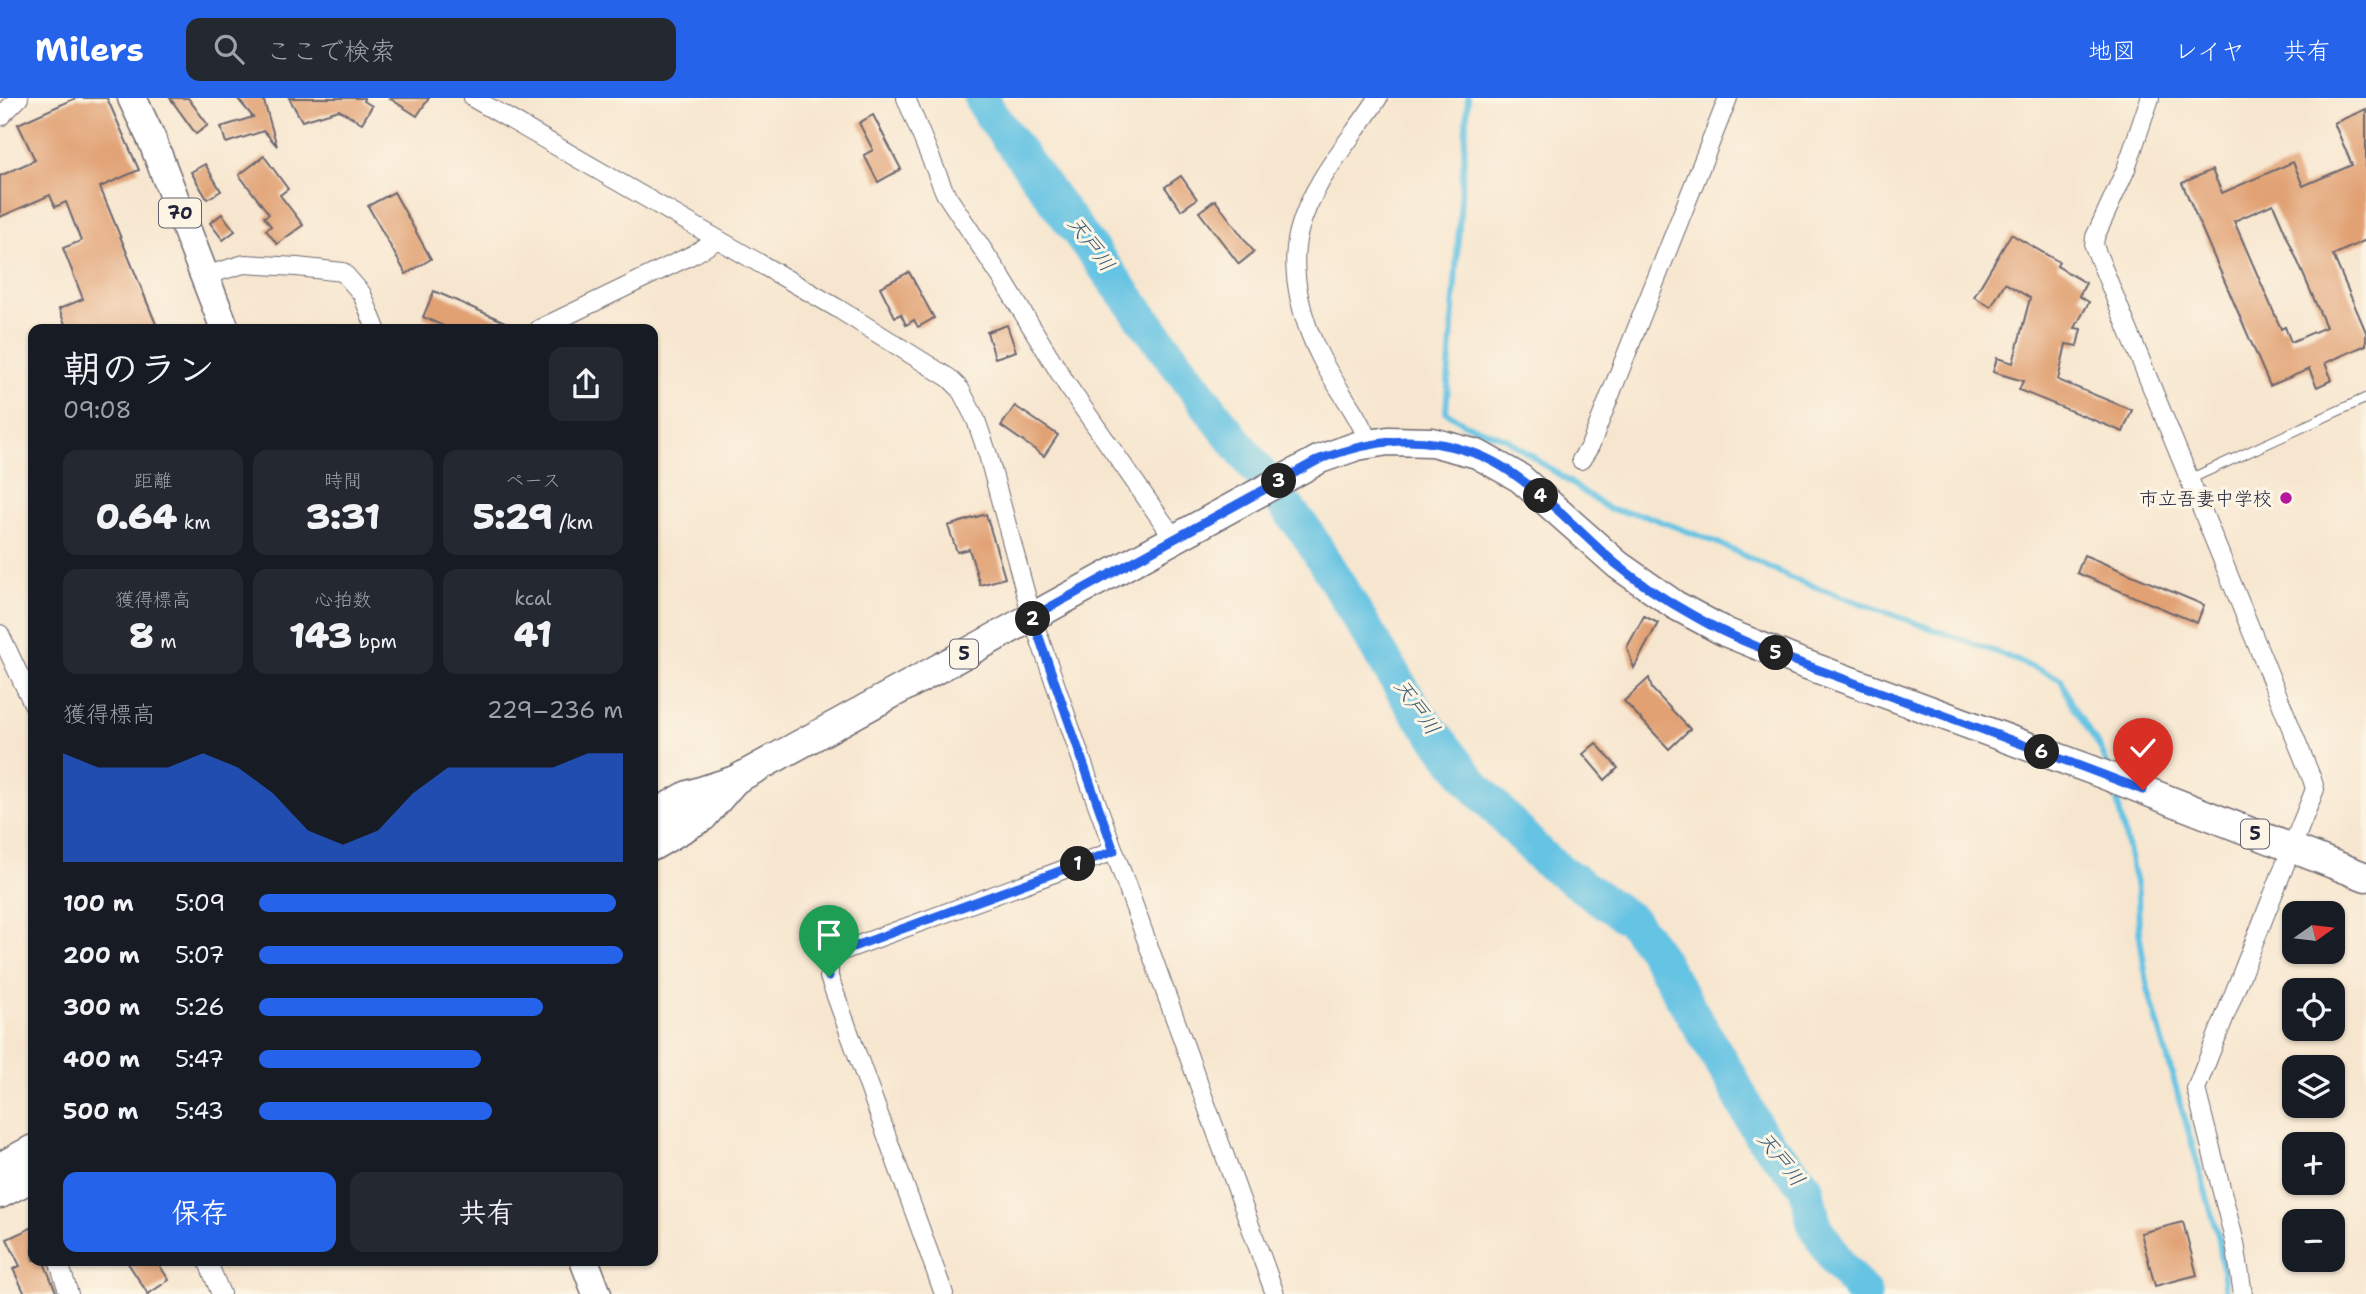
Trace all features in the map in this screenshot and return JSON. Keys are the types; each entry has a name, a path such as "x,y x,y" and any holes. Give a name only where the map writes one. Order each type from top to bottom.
{"main road":[{"name":"70","path":"132,98 152,141 223,324"},
{"name":"5","path":"658,811 688,795 735,780 1320,459 1357,446 1388,441 1432,442 1477,454 1520,478 1618,565 1696,618 1776,653 2092,770 2366,877"},
{"name":"5","path":"658,843 703,817 735,780"},
{"path":"0,1167 28,1153"},
{"path":"0,1194 28,1182"},
{"path":"586,1266 597,1294"}],"street":[{"path":"0,117 19,98"},
{"path":"473,98 837,308 949,378 960,389 968,402 988,455 1032,617 1114,851 1276,1294"},
{"path":"906,98 945,193 1068,385 1183,533"},
{"path":"1369,444 1359,422 1321,359 1309,331 1296,284 1298,232 1318,187 1378,98"},
{"path":"1581,460 1590,446 1728,98"},
{"path":"2150,98 2126,169 2095,237 2095,246 2314,784 2314,792 2196,1089 2235,1244 2243,1294"},
{"path":"549,324 694,254 716,240"},
{"path":"204,275 244,264 343,272 362,294 374,324"},
{"path":"0,634 28,693"},
{"path":"944,1294 829,977 829,960 842,951 1114,851"},
{"path":"60,1266 69,1294"},
{"path":"209,1266 220,1294"}],"lane":[{"path":"2190,479 2366,398"}],"building":[{"path":"76,98 107,98 139,170 100,187 156,324 65,324 59,309 83,299 63,248 81,241 66,202 55,207 50,195 0,217 0,176 35,160 18,124"},
{"path":"170,98 188,98 208,125 196,134"},
{"path":"237,98 263,98 277,146 264,131 226,143 221,127 253,117"},
{"path":"289,98 364,98 364,101 372,106 362,123 339,110 302,121"},
{"path":"389,98 429,98 417,116"},
{"path":"2366,109 2366,240 2333,255 2366,332 2366,345 2325,363 2332,380 2317,387 2309,369 2270,386 2182,183 2212,170 2222,193 2293,162 2303,186 2352,165 2334,123","holes":["2273,204 2326,327 2291,342 2285,327 2281,329 2234,221"]},
{"path":"873,115 901,169 878,182 864,155 873,150 859,123"},
{"path":"264,156 288,189 280,195 303,225 277,244 266,230 271,226 264,217 269,214 239,175"},
{"path":"205,164 221,191 207,199 191,172"},
{"path":"1181,176 1197,199 1181,210 1165,187"},
{"path":"394,192 431,259 406,274 368,206"},
{"path":"1215,200 1254,252 1239,264 1199,212"},
{"path":"222,214 235,231 223,240 210,223"},
{"path":"2011,234 2059,262 2057,266 2086,283 2079,296 2089,302 2075,328 2081,329 2077,346 2066,344 2058,380 2132,410 2123,432 2019,390 2023,381 1993,372 1997,358 2013,363 2030,298 2005,283 1991,307 1974,297"},
{"path":"909,272 934,318 918,327 914,320 906,325 901,314 895,317 880,287"},
{"path":"434,291 510,324 439,324 423,317"},
{"path":"1007,325 1016,351 995,358 987,332"},
{"path":"1015,406 1058,435 1044,456 1001,426"},
{"path":"986,514 1005,578 980,585 969,549 957,552 948,526"},
{"path":"2084,555 2204,605 2197,623 2077,573"},
{"path":"1644,616 1658,623 1634,668 1627,647"},
{"path":"1649,678 1652,689 1690,729 1669,749 1624,701"},
{"path":"1596,743 1618,768 1605,780 1583,754"},
{"path":"2183,1222 2197,1275 2155,1286 2141,1233"},
{"path":"28,1229 28,1266 45,1266 57,1294 25,1294 13,1269 20,1266 7,1239"},
{"path":"130,1266 160,1266 169,1280 148,1294"}],"waterway":[{"name":"天戸川","path":"981,98 1221,423 1307,533 1413,707 1476,787 1545,860 1632,921 1653,948 1732,1080 1759,1133 1806,1187 1814,1224 1838,1263 1864,1294"},
{"path":"1468,98 1446,412 1465,424 1507,439 1610,510 1644,515 1718,543 1791,578 1999,653 2061,679 2070,701 2102,751 2108,767"},
{"path":"2114,787 2138,893 2139,931 2148,989 2219,1239 2226,1294"}],"place":[{"name":"市立吾妻中学校","path":"2286,498"}],"route":[{"path":"829,977 829,960 842,951 1114,851 1032,617 1320,459 1357,446 1388,441 1432,442 1477,454 1501,466 1520,478 1618,565 1675,605 1725,632 2143,790"}]}
